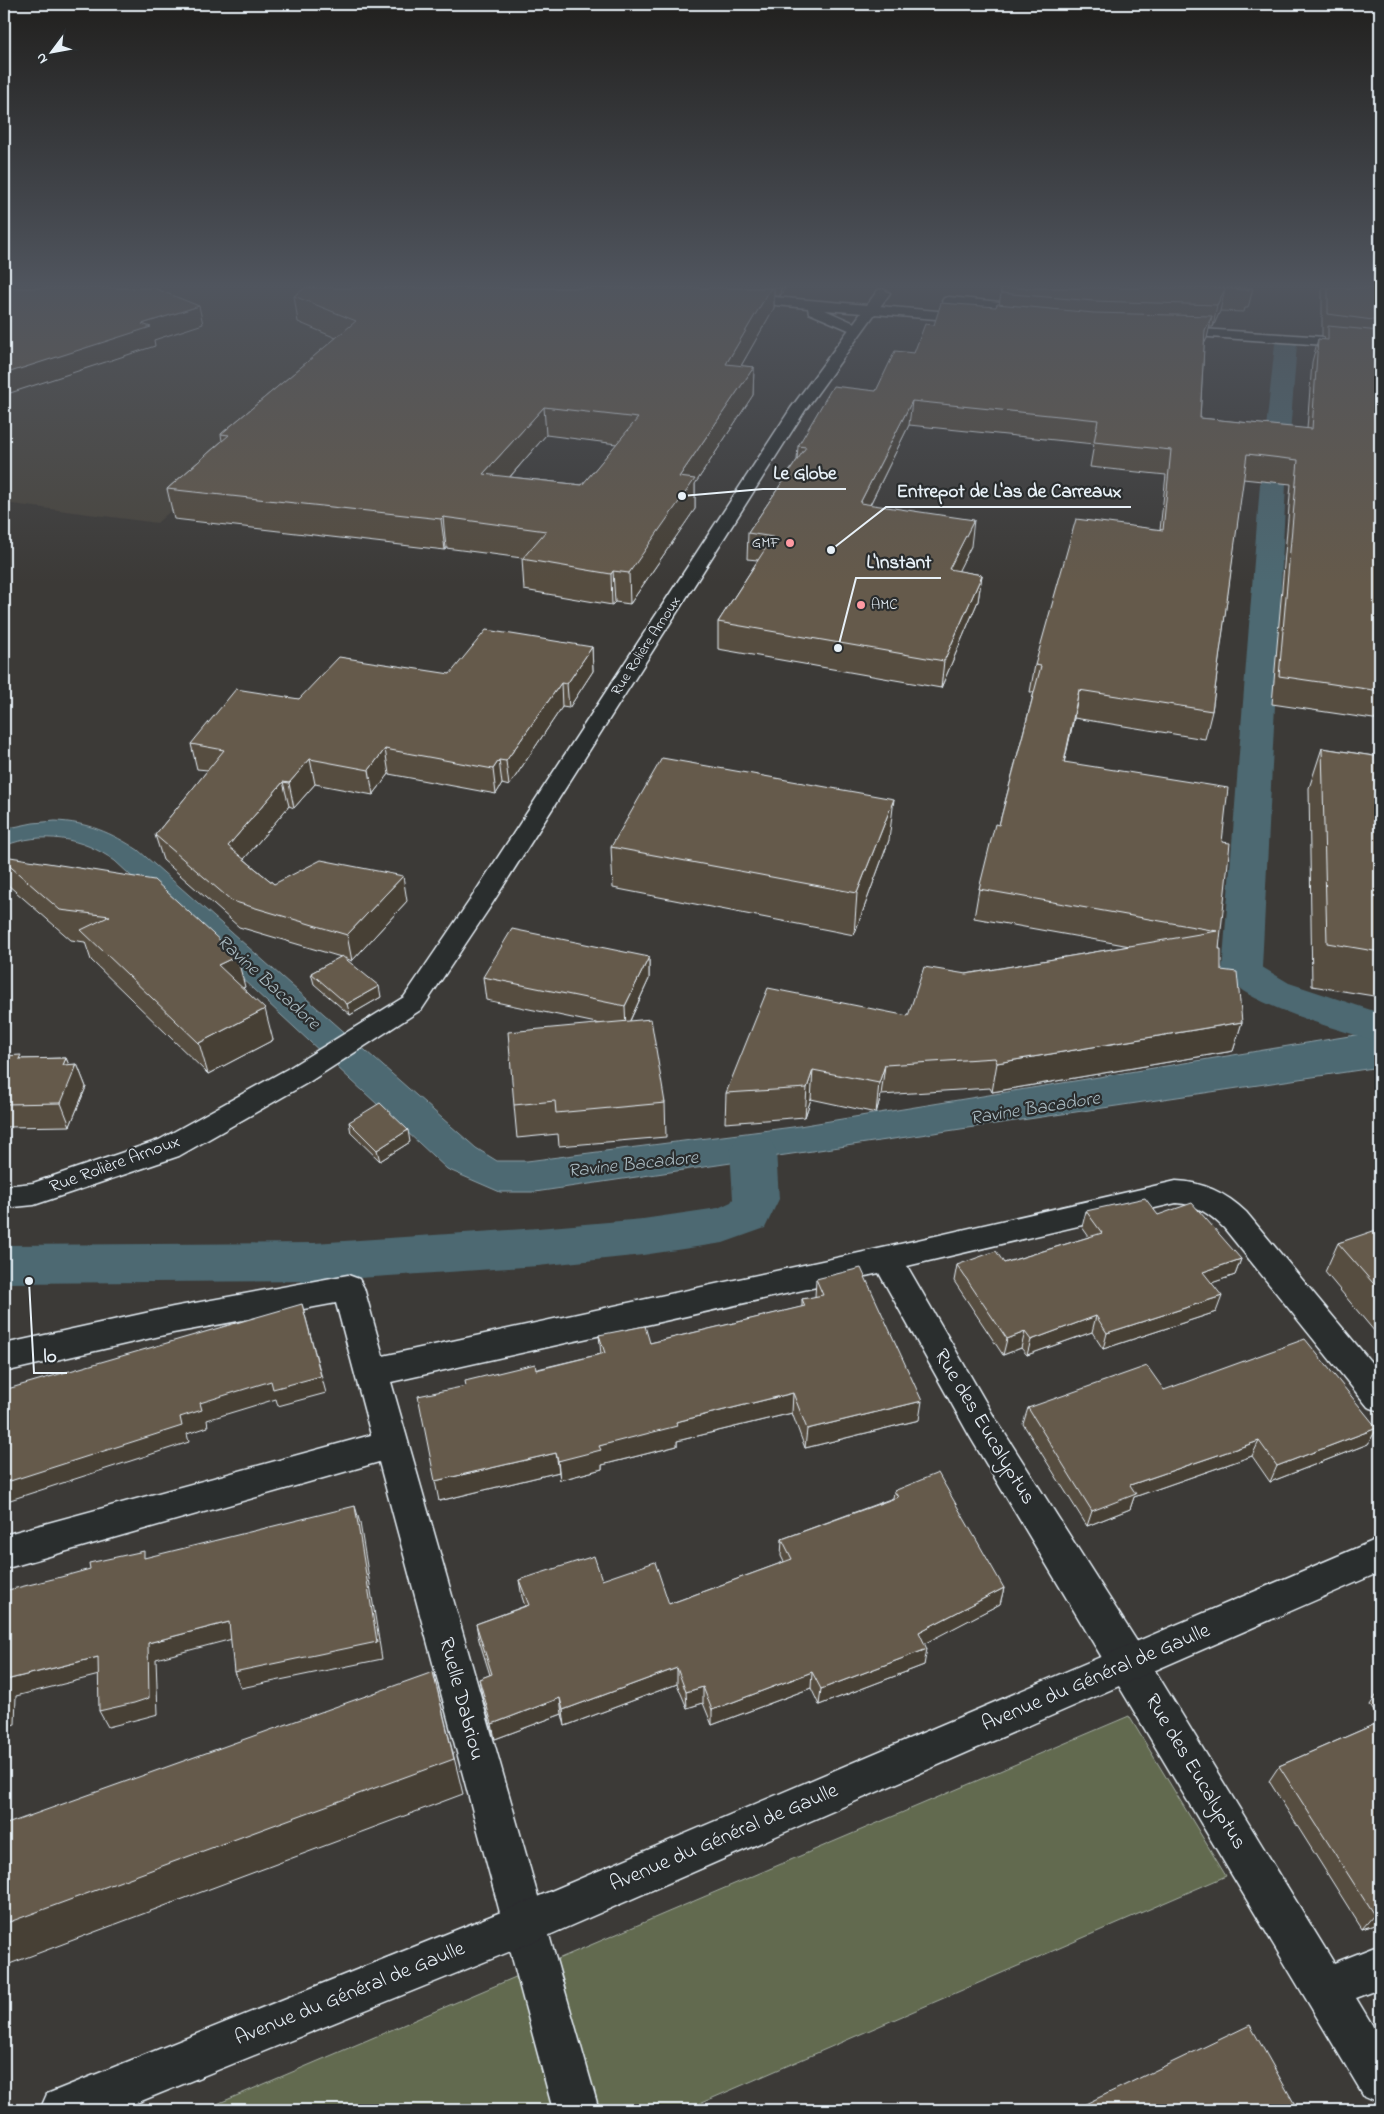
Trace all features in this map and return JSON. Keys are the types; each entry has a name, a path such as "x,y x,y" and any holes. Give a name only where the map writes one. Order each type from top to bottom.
{"street":[{"name":"Rue Rolière Arnoux","path":"4,1197 34,1194 169,1148 300,1075 413,1003 478,907 799,408 815,387"},
{"path":"371,1373 887,1259 1176,1192 1190,1192 1221,1206 1235,1220 1380,1397"},
{"name":"Rue des Eucalyptus","path":"887,1259 981,1425 1129,1664 1380,2080"},
{"name":"Ruelle Dabriou","path":"4,1358 173,1320 348,1288 523,1925 576,2110"},
{"path":"4,1552 391,1444"},
{"name":"Avenue du Général de Gaulle","path":"63,2110 523,1925 1380,1555"},
{"path":"419,1695 456,1683"},
{"path":"1326,1988 1380,1967"}],"shaded area":[{"path":"4,387 311,387 157,523 4,503"}],"green space":[{"path":"1129,1716 1226,1876 685,2110 203,2110"}],"water":[{"name":"Ravine Bacadore","path":"55,821 88,826 119,838 138,850 476,1148 497,1161 527,1161 793,1127 1380,1031 1380,1067 535,1192 500,1192 447,1169 115,861 89,846 61,839 33,839 18,841 4,846 4,829"}],"building":[{"path":"278,387 741,387 679,477 695,479 629,573 613,571 611,574 522,559 546,531 443,517 441,519 167,489 229,435 221,434","holes":["544,407 638,418 582,485 483,474"]},
{"path":"833,387 876,391 878,387 1202,387 1200,418 1312,429 1315,387 1380,387 1380,691 1279,676 1298,460 1247,454 1212,711 1079,690 1064,762 1228,788 1222,842 1230,843 1219,949 1221,949 1221,970 1237,972 1242,1022 997,1063 995,1058 885,1065 879,1083 813,1070 807,1088 726,1093 768,988 908,1016 924,967 966,974 1217,931 979,889 995,824 999,825 1041,666 1035,665 1076,519 1163,530 1171,450 1094,442 1098,420 912,401 860,503 974,520 949,569 982,575 944,661 718,622 773,537 748,533 806,447 798,446"},
{"path":"486,630 592,647 567,684 561,683 506,761 499,760 493,769 385,749 369,770 310,759 289,783 283,782 228,846 274,884 321,860 403,876 347,935 232,901 155,835 224,750 191,744 236,689 299,699 339,657 450,674"},
{"path":"1322,748 1380,757 1380,952 1327,943"},
{"path":"662,758 894,799 857,893 611,847"},
{"path":"4,856 154,880 237,956 218,965 265,1009 199,1043 81,930 110,916 60,910 4,861"},
{"path":"512,929 649,957 625,1006 483,977"},
{"path":"342,956 379,986 347,1004 311,973"},
{"path":"651,1019 665,1103 556,1113 555,1101 514,1105 508,1032"},
{"path":"21,1055 19,1059 66,1058 63,1065 77,1064 61,1103 4,1104 4,1056"},
{"path":"380,1103 408,1130 377,1150 349,1122"},
{"path":"1145,1198 1158,1215 1192,1203 1241,1259 1203,1272 1222,1296 1107,1333 1096,1316 1031,1340 1025,1332 1007,1339 957,1265 996,1251 1004,1263 1102,1233 1086,1211"},
{"path":"1379,1229 1380,1231 1380,1291 1338,1243"},
{"path":"861,1268 922,1401 807,1429 793,1393 676,1422 677,1426 599,1446 601,1450 558,1461 556,1453 435,1481 418,1396 466,1386 465,1381 535,1364 536,1370 605,1353 599,1335 645,1326 650,1343 805,1306 802,1299 823,1295 816,1279"},
{"path":"302,1304 321,1376 273,1389 271,1381 200,1403 202,1410 180,1417 182,1426 4,1483 4,1390"},
{"path":"1305,1339 1377,1428 1277,1466 1259,1441 1130,1485 1136,1494 1092,1511 1028,1408 1147,1366 1164,1390"},
{"path":"938,1473 1004,1588 919,1632 927,1649 821,1689 812,1672 712,1710 703,1687 686,1692 677,1668 563,1710 560,1698 492,1724 479,1679 492,1674 476,1624 529,1605 519,1580 594,1556 602,1580 655,1562 669,1604 792,1559 782,1539 898,1497 894,1491"},
{"path":"355,1506 377,1642 234,1672 229,1622 148,1643 149,1698 99,1711 98,1657 6,1680 4,1708 4,1591 90,1569 89,1563 144,1551 144,1558"},
{"path":"433,1672 454,1759 4,1924 4,1825"},
{"path":"1380,1722 1380,1913 1374,1915 1279,1766"},
{"path":"1250,2025 1298,2110 1073,2110"}],"waterway":[{"path":"1282,387 1273,484 1242,972 1275,993 1380,1028"},
{"path":"4,1264 314,1262 538,1247 643,1237 723,1225 748,1215 756,1199 753,1150"}],"place":[{"name":"Le Globe","path":"682,496"},
{"name":"GMF","path":"790,543"},
{"name":"Entrepot de L'as de Carreaux","path":"831,550"},
{"name":"AMC","path":"861,605"},
{"name":"L'Instant","path":"838,648"},
{"name":"lo","path":"29,1281"}]}
